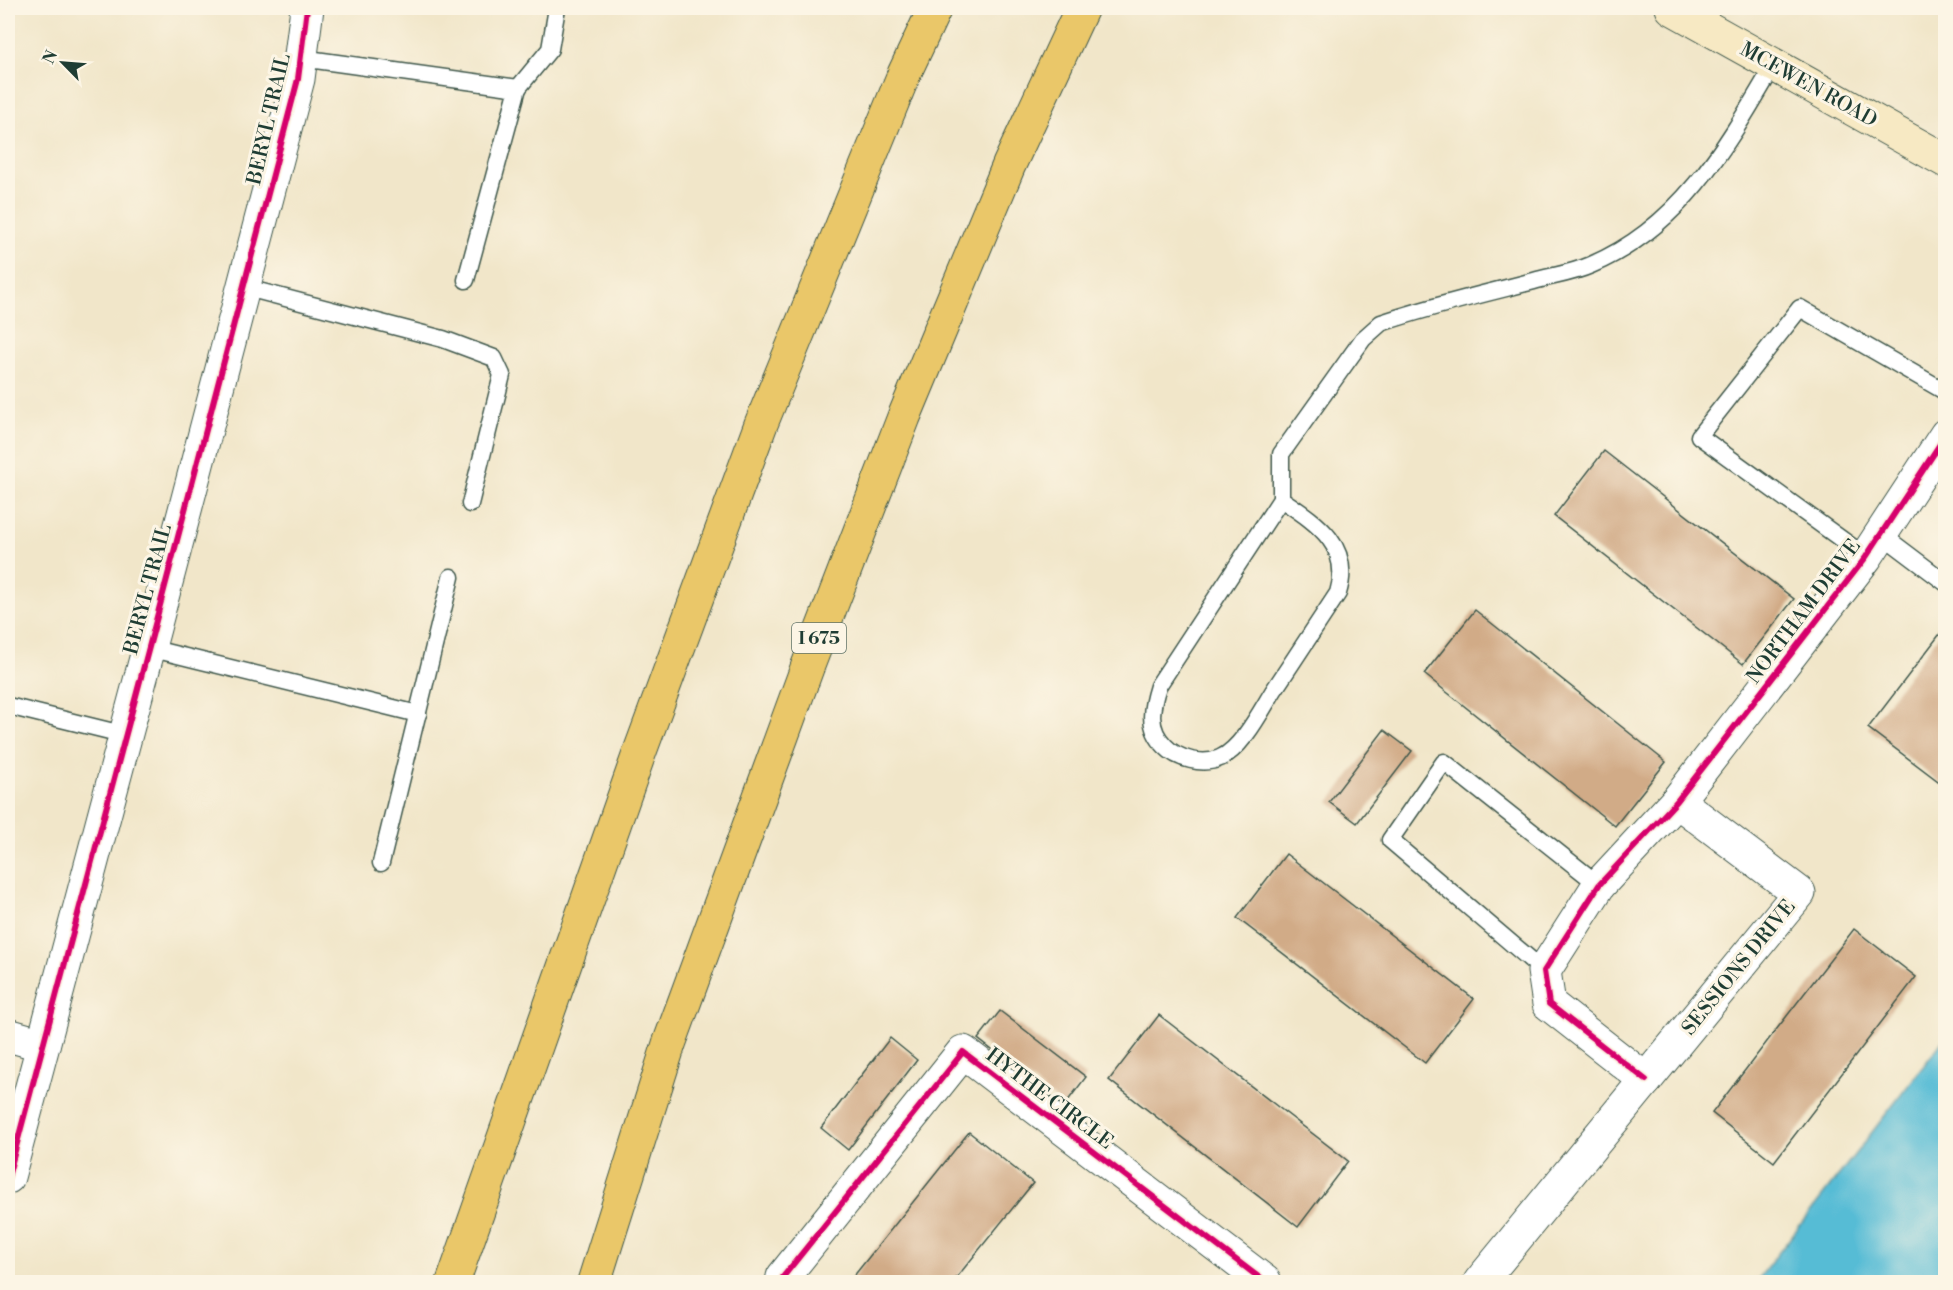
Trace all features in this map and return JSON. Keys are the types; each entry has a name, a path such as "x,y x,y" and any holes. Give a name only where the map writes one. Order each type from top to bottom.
{"highway":[{"path":"453,1282 639,754 761,424 904,74 935,8"},
{"name":"I 675","path":"594,1282 669,1044 807,668 908,406 1009,165 1082,8"}],"street":[{"name":"BERYL TRAIL","path":"8,1177 298,79 307,8"},
{"name":"MCEWEN ROAD","path":"1672,8 1946,161"},
{"name":"NORTHAM DRIVE","path":"1677,801 1874,546 1946,435"},
{"path":"1646,1080 1549,1004 1544,971 1599,885 1677,801"},
{"name":"SESSIONS DRIVE","path":"1480,1282 1799,894 1677,801"},
{"path":"8,1035 43,1045"},
{"name":"HYTHE CIRCLE","path":"782,1282 783,1277 963,1052 1264,1282"}],"lane":[{"path":"466,280 518,88 550,49 557,8"},
{"path":"301,58 518,88"},
{"path":"1281,499 1319,525 1331,541 1341,568 1342,582 1338,593 1242,739 1220,758 1187,759 1170,751 1157,738 1151,722 1153,702 1158,686 1281,499 1281,454 1363,339 1380,323 1590,266 1629,244 1655,226 1706,175 1732,138 1774,65"},
{"path":"243,287 443,339 494,358 502,375 470,504"},
{"path":"1946,392 1800,308 1699,436 1874,546 1946,583"},
{"path":"381,863 451,578"},
{"path":"149,648 418,714"},
{"path":"8,706 126,735"},
{"path":"1544,971 1390,840 1444,762 1599,885"}],"water":[{"path":"1945,1038 1945,1282 1756,1282"}],"building":[{"path":"1604,451 1794,599 1743,664 1554,516"},
{"path":"1475,610 1666,762 1615,826 1424,674"},
{"path":"1946,626 1946,787 1868,728"},
{"path":"1384,730 1412,751 1357,823 1329,802"},
{"path":"1286,854 1474,999 1425,1063 1237,918"},
{"path":"1854,929 1916,977 1774,1162 1712,1113"},
{"path":"1000,1011 1086,1077 1064,1106 978,1039"},
{"path":"1159,1015 1348,1161 1298,1227 1109,1080"},
{"path":"890,1038 917,1060 848,1150 821,1128"},
{"path":"969,1132 1033,1183 953,1282 849,1282"}],"cycle path":[{"path":"8,1177 298,79 307,8"},
{"path":"1646,1080 1549,1004 1544,971 1599,885 1677,801 1866,557 1946,435"},
{"path":"782,1282 783,1277 963,1052 1265,1282"}]}
